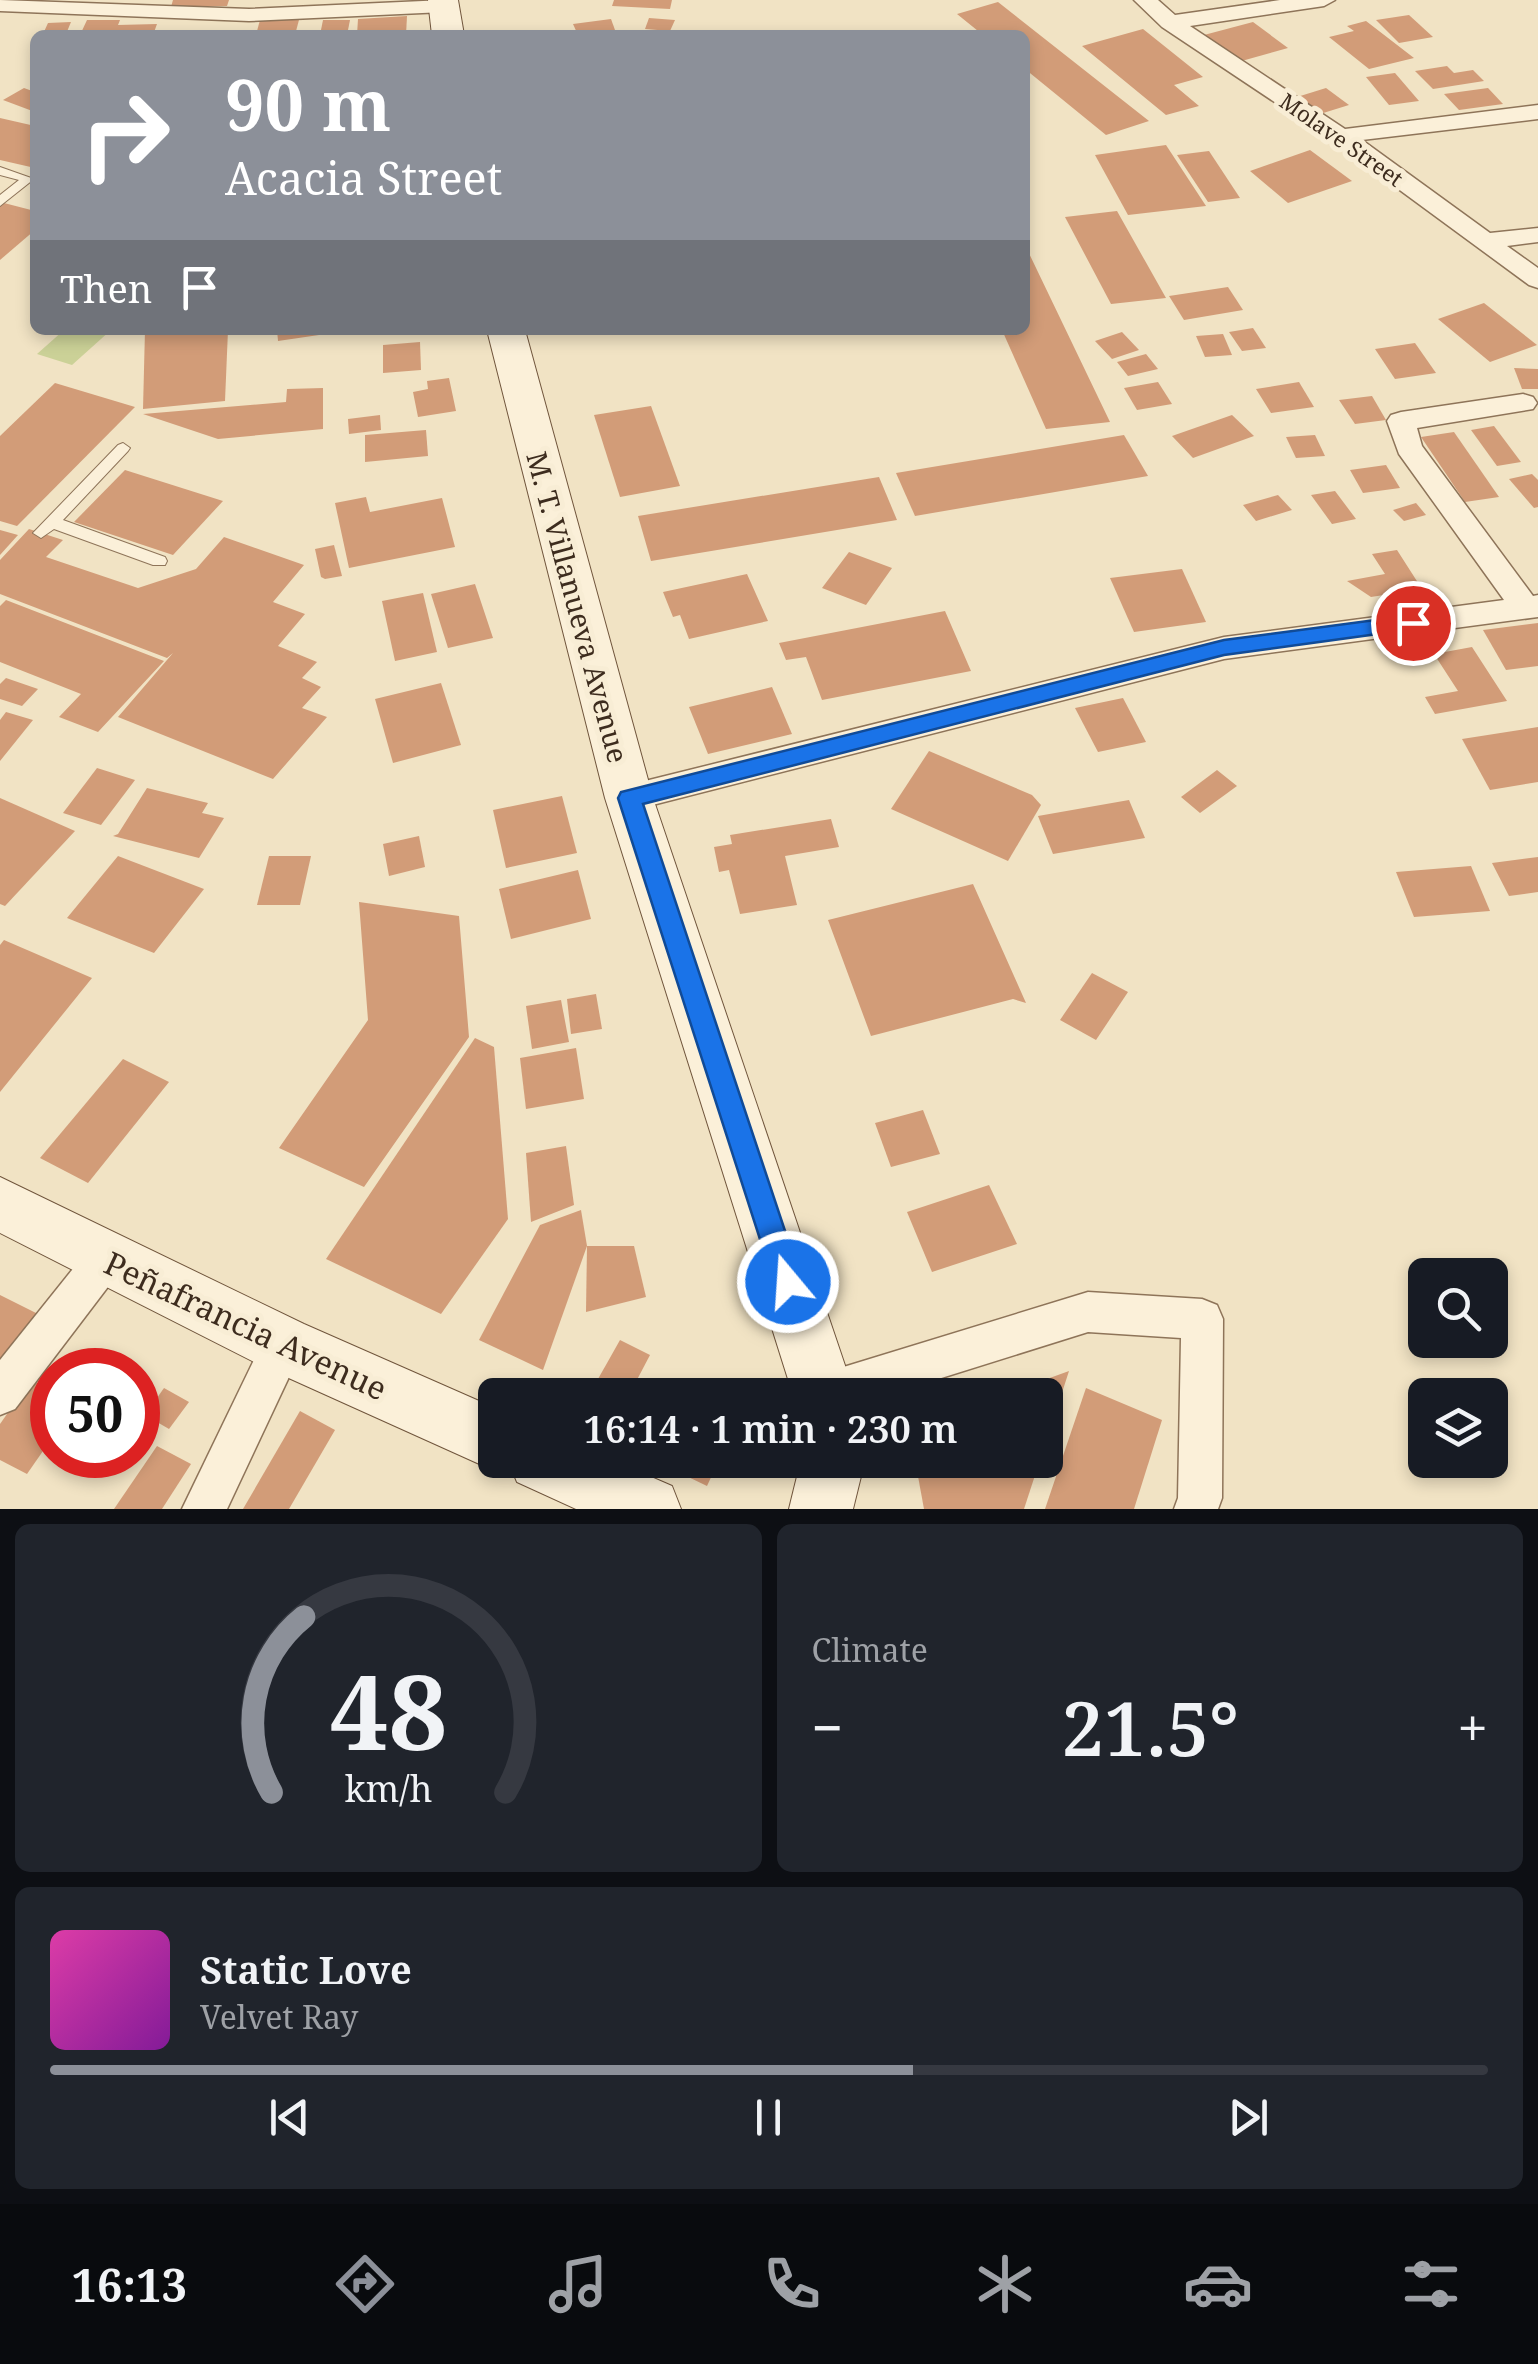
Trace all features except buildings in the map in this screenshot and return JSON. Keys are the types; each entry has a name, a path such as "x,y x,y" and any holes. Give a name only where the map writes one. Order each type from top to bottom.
{"main road":[{"name":"M. T. Villanueva Avenue","path":"507,335 630,798 819,1378"},
{"name":"Peñafrancia Avenue","path":"0,1204 282,1346 478,1432"},
{"path":"580,1478 649,1509"},
{"path":"820,1509 828,1478"}],"street":[{"name":"Molave Street","path":"1145,0 1170,22 1342,136 1538,280"},
{"path":"1170,22 1324,0"},
{"path":"0,5 248,15 445,14"},
{"path":"1342,136 1538,112"},
{"path":"1484,241 1538,235"},
{"path":"1523,403 1401,422 1409,448 1532,607"},
{"path":"630,798 1224,648 1532,607"},
{"path":"0,1394 106,1258"},
{"path":"876,1378 1088,1312 1202,1319 1200,1498 1196,1509"},
{"path":"204,1509 282,1346"}],"lane":[{"path":"0,171 28,179 0,202"},
{"path":"123,448 46,528 160,562"}],"green space":[{"path":"58,335 105,335 72,365 37,354"}],"route":[{"path":"788,1282 630,798 1224,648 1413,623"}]}
